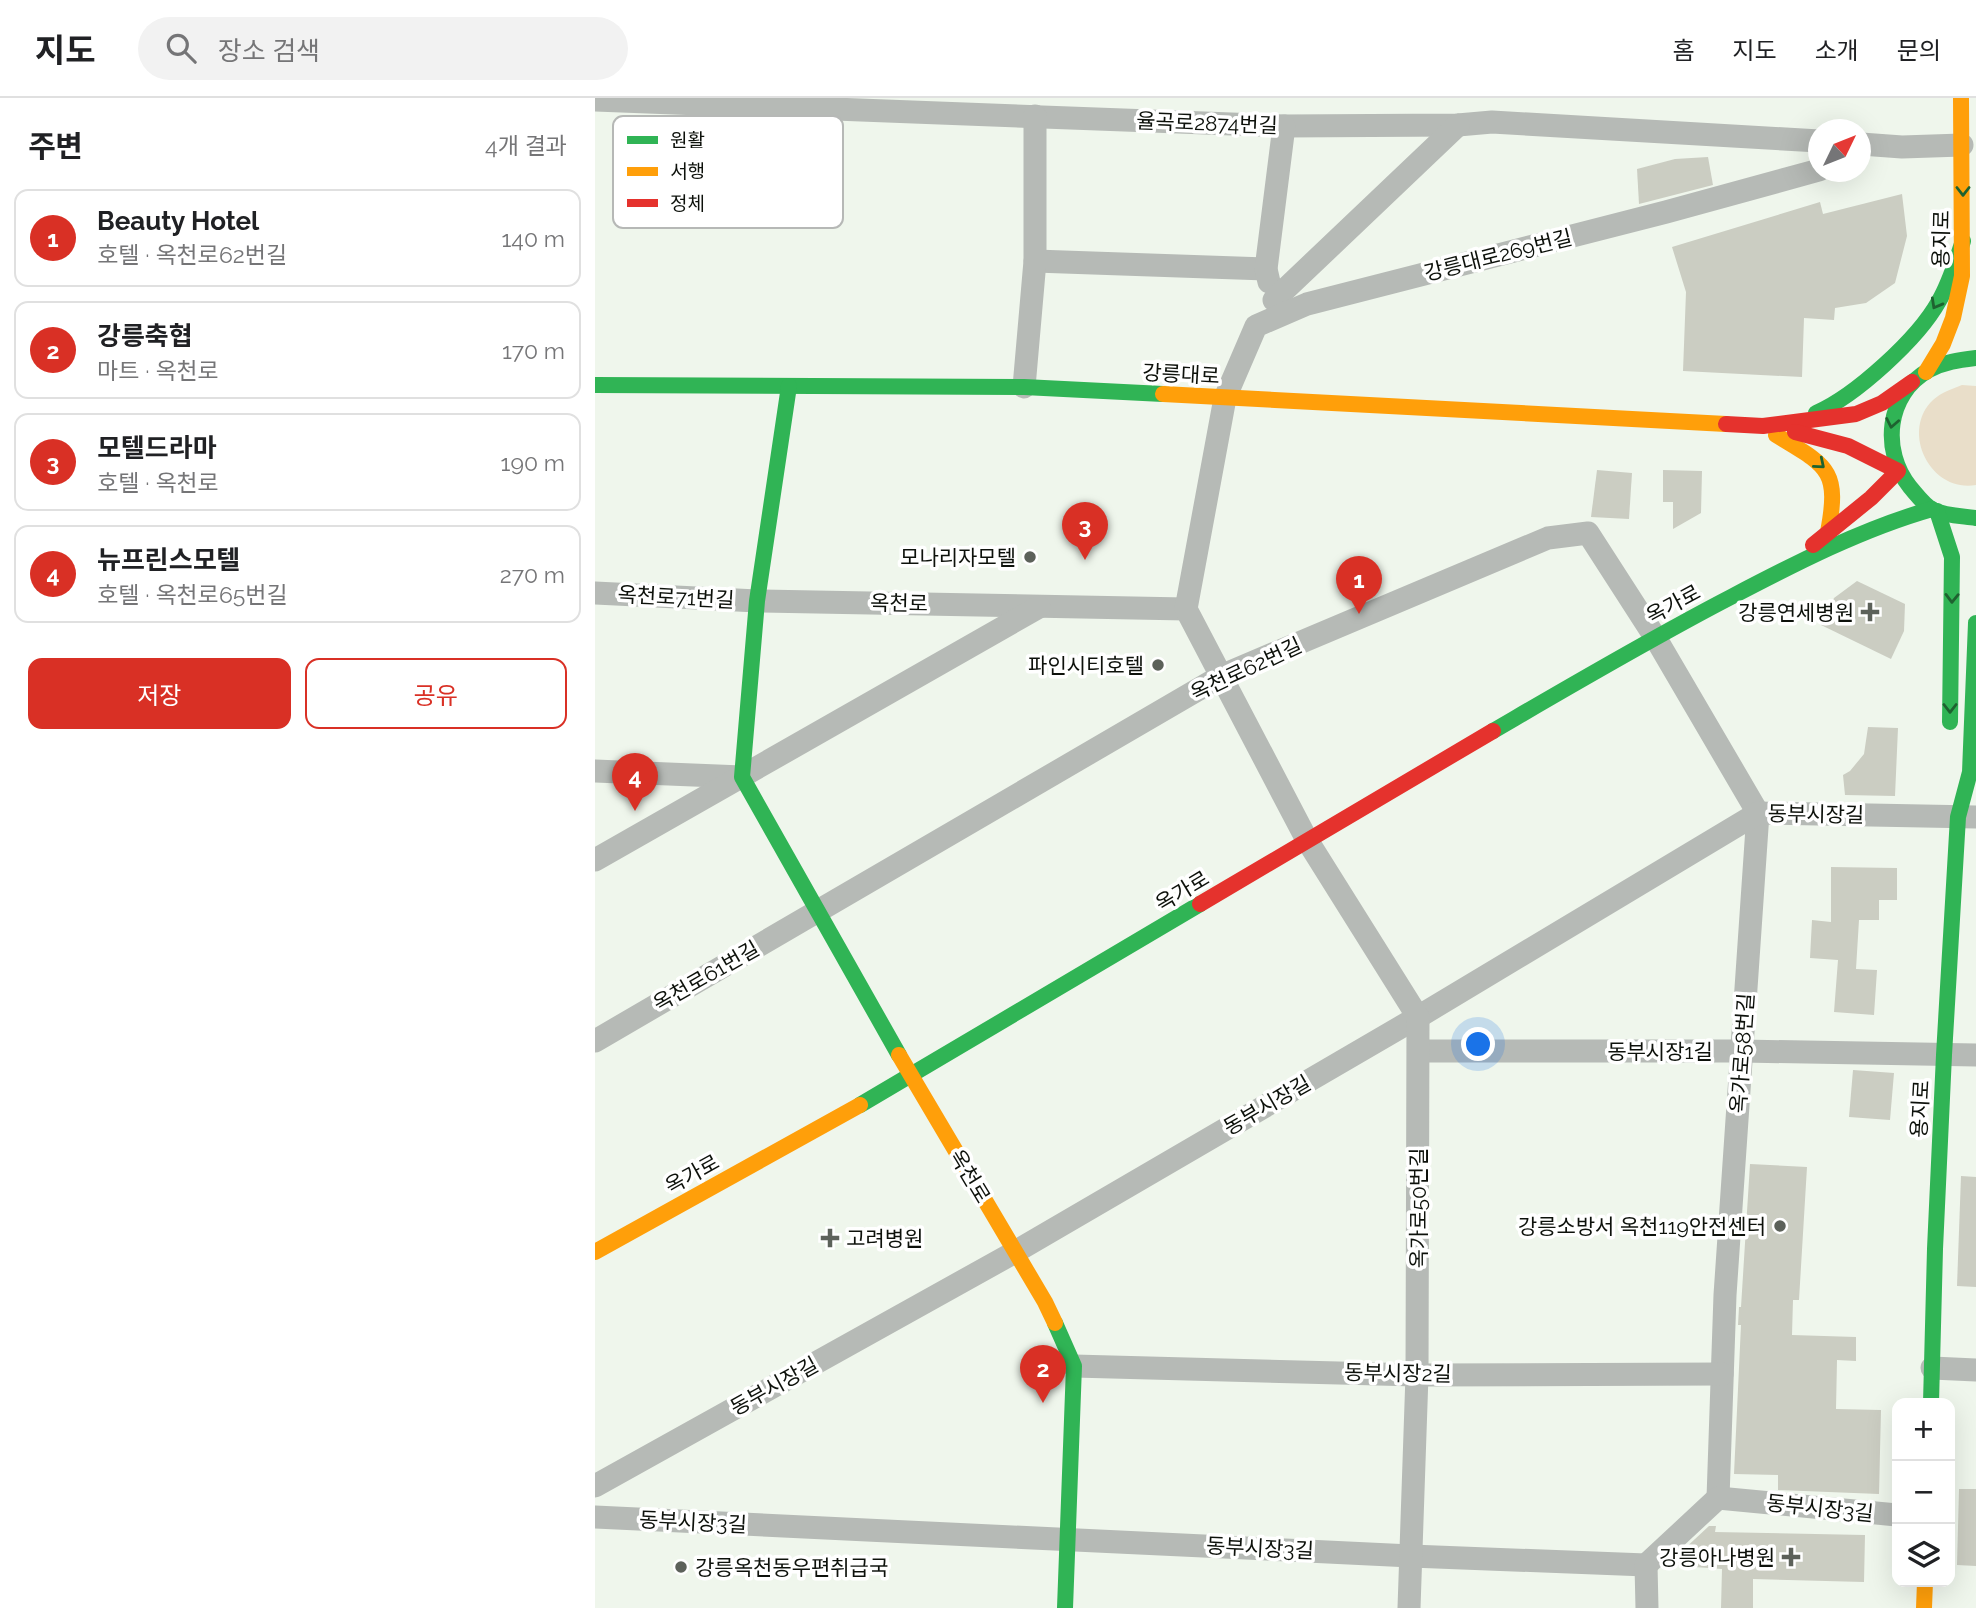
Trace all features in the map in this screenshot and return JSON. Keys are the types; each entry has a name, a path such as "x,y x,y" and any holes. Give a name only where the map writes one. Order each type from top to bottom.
{"street":[{"name":"용지로","path":"1926,372 1943,344 1954,317 1962,275 1961,98"},
{"name":"율곡로2874번길","path":"595,100 794,103 1284,126 1458,125 1492,122 1808,141"},
{"path":"1024,387 1035,261 1035,116"},
{"path":"1418,1017 1307,840 1223,675 1186,609 1226,398 1256,326 1274,300 1458,125"},
{"path":"1274,300 1266,269 1284,126"},
{"path":"1871,145 1962,145"},
{"path":"1871,155 1902,146"},
{"name":"강릉대로269번길","path":"1256,326 1307,304 1808,173"},
{"path":"1763,426 1825,411 1848,396 1933,311 1963,241"},
{"path":"1035,261 1266,269"},
{"path":"1763,426 1856,415 1882,403 1934,366 1960,358 1976,358"},
{"path":"1912,382 1896,405 1890,432 1892,459 1905,484 1934,510 1952,557 1950,742"},
{"name":"강릉대로","path":"595,385 1024,387 1763,426"},
{"path":"742,777 757,601 789,386"},
{"path":"1763,426 1829,438 1876,458 1898,471"},
{"path":"1763,426 1828,471 1835,489 1828,532"},
{"path":"1791,565 1871,498 1898,471"},
{"path":"1791,565 1907,515 1934,510 1976,518"},
{"path":"1872,531 1902,525 1925,531 1937,539 1952,557"},
{"name":"옥천로62번길","path":"818,912 1223,675 1548,538 1588,533 1655,637"},
{"name":"옥가로","path":"595,1252 911,1077 1307,840 1655,637 1791,565"},
{"name":"옥천로71번길","path":"595,593 757,601"},
{"name":"옥천로","path":"757,601 1186,609"},
{"path":"595,860 1041,606"},
{"name":"용지로","path":"1931,1398 1944,1055 1967,817 1976,624"},
{"path":"1655,637 1758,813"},
{"path":"595,771 742,777"},
{"name":"옥천로","path":"742,777 911,1077 1045,1302 1074,1366 1065,1608"},
{"name":"용지로","path":"1952,780 1967,817"},
{"name":"동부시장길","path":"595,1486 1016,1252 1418,1017 1758,813 1967,817"},
{"name":"옥가로58번길","path":"1718,1498 1725,1295 1758,813"},
{"name":"옥천로61번길","path":"595,1041 818,912"},
{"name":"옥가로50번길","path":"1409,1608 1417,1374 1418,1017"},
{"name":"동부시장1길","path":"1419,1051 1742,1051 1976,1055"},
{"name":"동부시장2길","path":"1074,1366 1417,1374 1722,1374"},
{"path":"1932,1368 1976,1370"},
{"path":"1647,1608 1646,1565 1718,1498"},
{"name":"동부시장3길","path":"1718,1498 1892,1515"},
{"name":"동부시장3길","path":"595,1517 1646,1565"},
{"path":"1924,1608 1925,1587"}],"shaded area":[{"path":"1962,385 1976,386 1976,485 1960,485 1933,470 1920,443 1919,427 1923,413 1936,397"}],"building":[{"path":"1708,157 1713,185 1639,204 1637,169 1675,159"},
{"path":"1902,194 1907,236 1895,283 1866,303 1835,308 1834,320 1804,318 1802,377 1683,371 1686,292 1672,247 1820,202 1823,214"},
{"path":"1597,470 1632,473 1629,519 1591,517"},
{"path":"1663,470 1702,471 1701,513 1673,529 1673,502 1663,502"},
{"path":"1857,581 1905,604 1904,631 1891,659 1821,625 1834,598"},
{"path":"1868,727 1898,728 1895,796 1845,795 1843,775 1850,771 1864,754"},
{"path":"1831,867 1897,868 1897,900 1879,900 1879,920 1859,920 1856,969 1877,970 1874,1015 1834,1012 1838,960 1810,958 1812,920 1831,922"},
{"path":"1853,1070 1894,1073 1890,1120 1849,1117"},
{"path":"1750,1164 1807,1167 1799,1300 1793,1300 1792,1335 1856,1337 1856,1361 1837,1360 1836,1409 1881,1410 1879,1494 1778,1490 1778,1475 1734,1474 1741,1325 1738,1325"},
{"path":"1961,1176 1976,1177 1976,1287 1957,1286"},
{"path":"1959,1489 1976,1489 1976,1566 1957,1565"},
{"path":"1709,1526 1716,1526 1715,1532 1865,1535 1864,1582 1753,1579 1753,1608 1721,1608 1722,1569 1667,1565"}],"traffic: fast":[{"path":"1816,413 1867,380 1916,332 1943,294 1963,241"},
{"path":"1976,358 1940,365 1915,380 1896,408 1892,440 1901,473 1927,505 1943,514 1976,518"},
{"path":"595,385 1024,387 1163,394"},
{"path":"789,386 757,601 742,777 899,1055"},
{"path":"1493,731 1641,646 1780,572 1855,537 1932,509"},
{"path":"1937,511 1952,557 1950,722"},
{"path":"1931,1398 1944,1055 1958,817 1970,772 1976,623"},
{"path":"860,1105 1200,904"},
{"path":"1055,1323 1074,1366 1065,1608"}],"traffic: slow":[{"path":"1926,372 1943,344 1953,318 1962,276 1961,98"},
{"path":"1163,394 1726,424"},
{"path":"1776,435 1807,454 1826,472 1832,495 1828,532"},
{"path":"899,1055 1055,1323"},
{"path":"595,1252 860,1105"},
{"path":"1924,1608 1925,1587"}],"traffic: jam":[{"path":"1726,424 1763,426 1856,414 1882,403 1912,382"},
{"path":"1795,432 1848,446 1898,471 1871,498 1813,545"},
{"path":"1200,904 1493,731"}],"place":[{"name":"모나리자모텔","path":"1030,557"},
{"name":"모텔드라마","path":"1085,560"},
{"name":"강릉연세병원","path":"1870,612"},
{"name":"Beauty Hotel","path":"1359,614"},
{"name":"파인시티호텔","path":"1158,665"},
{"name":"뉴프린스모텔","path":"635,811"},
{"name":"강릉소방서 옥천119안전센터","path":"1780,1226"},
{"name":"고려병원","path":"830,1238"},
{"name":"강릉축협","path":"1043,1403"},
{"name":"강릉아나병원","path":"1791,1557"},
{"name":"강릉옥천동우편취급국","path":"681,1567"}]}
